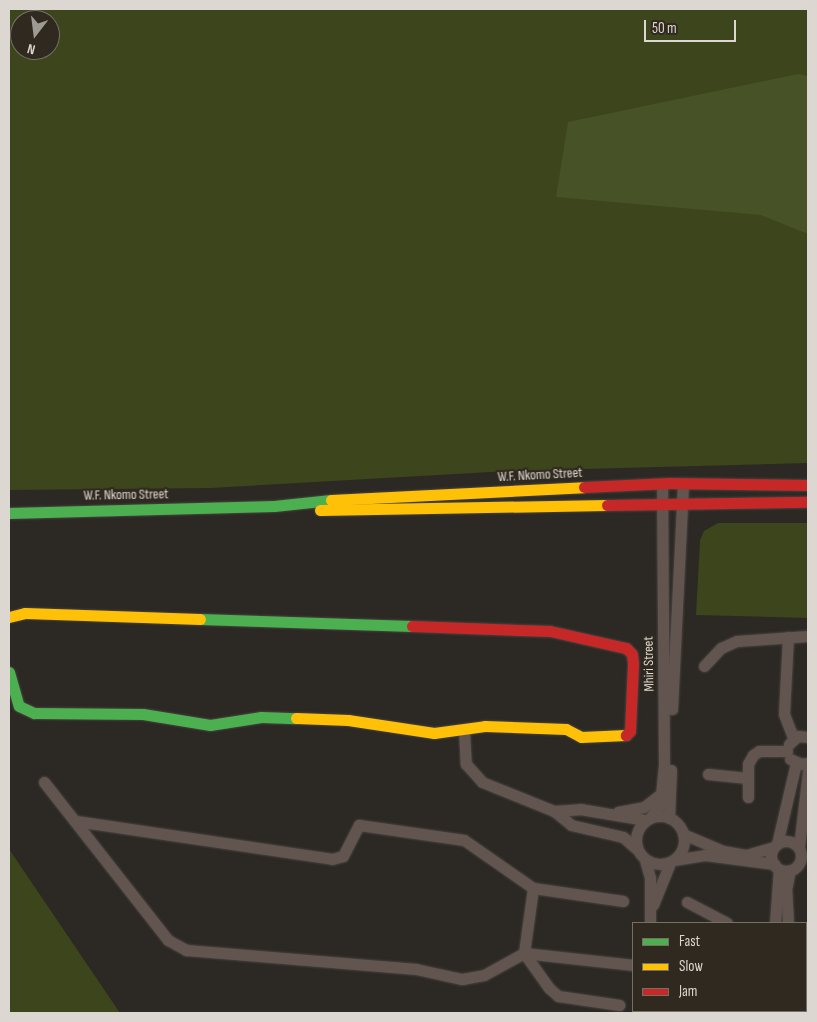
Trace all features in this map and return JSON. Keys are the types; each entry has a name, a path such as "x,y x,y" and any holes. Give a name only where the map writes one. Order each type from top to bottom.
{"street":[{"name":"W.F. Nkomo Street","path":"274,506 283,502 662,484 808,486"},
{"name":"Mhiri Street","path":"648,819 660,808 662,793 664,506 662,484"},
{"name":"Mhiri Street","path":"669,818 683,484"},
{"name":"W.F. Nkomo Street","path":"9,512 274,506 312,510 664,506 808,502"},
{"path":"9,617 25,613 550,630 626,648 632,654 630,731 623,738 581,738 566,729 484,726 464,730 419,732 348,720 279,717 210,725 143,714 34,713 19,706 9,672"},
{"path":"704,666 721,648 737,641 808,636"},
{"path":"788,637 784,714 786,728 793,738"},
{"path":"464,730 466,764 472,775 500,791 554,811 633,811 662,793"},
{"path":"793,738 808,737"},
{"path":"787,751 793,738"},
{"path":"748,797 748,778 753,755 758,751 787,751"},
{"path":"787,751 796,763"},
{"path":"796,763 808,763"},
{"path":"788,922 781,900 775,846 796,763"},
{"path":"775,922 790,870 801,861 799,847 808,772"},
{"path":"708,774 748,778"},
{"path":"44,782 168,940 186,950 416,969 462,979 484,975 524,953 632,966"},
{"path":"786,804 804,807"},
{"path":"554,811 571,825 623,837 637,849 645,860 652,906 650,922"},
{"path":"602,812 648,819 669,818 684,834 723,851 746,855 786,841 799,847"},
{"path":"637,849 638,830 648,819"},
{"path":"76,822 332,859 343,856 359,825 464,840 533,888 623,901"},
{"path":"652,906 672,861 683,848 684,834"},
{"path":"645,860 657,865 705,855 790,870"},
{"path":"533,888 524,953 558,996 619,1005"},
{"path":"687,902 725,922"}],"green space":[{"path":"9,9 808,9 808,463 508,471 211,488 9,490"},
{"path":"798,74 808,76 808,234 761,215 556,197 568,122"},
{"path":"718,523 808,523 808,618 696,615 700,540 704,531"},
{"path":"9,849 120,1013 9,1013"}],"traffic: fast":[{"path":"9,513 274,506 331,500"},
{"path":"200,619 412,626"},
{"path":"9,672 19,706 34,713 143,714 210,725 261,717 296,718"}],"traffic: slow":[{"path":"331,500 584,487"},
{"path":"320,510 607,505"},
{"path":"9,617 25,613 200,619"},
{"path":"296,718 348,720 434,733 485,726 566,729 581,737 626,735"}],"traffic: jam":[{"path":"584,487 670,483 808,485"},
{"path":"607,505 808,502"},
{"path":"412,626 550,631 626,648 632,654 633,664 630,731 626,735"}]}
